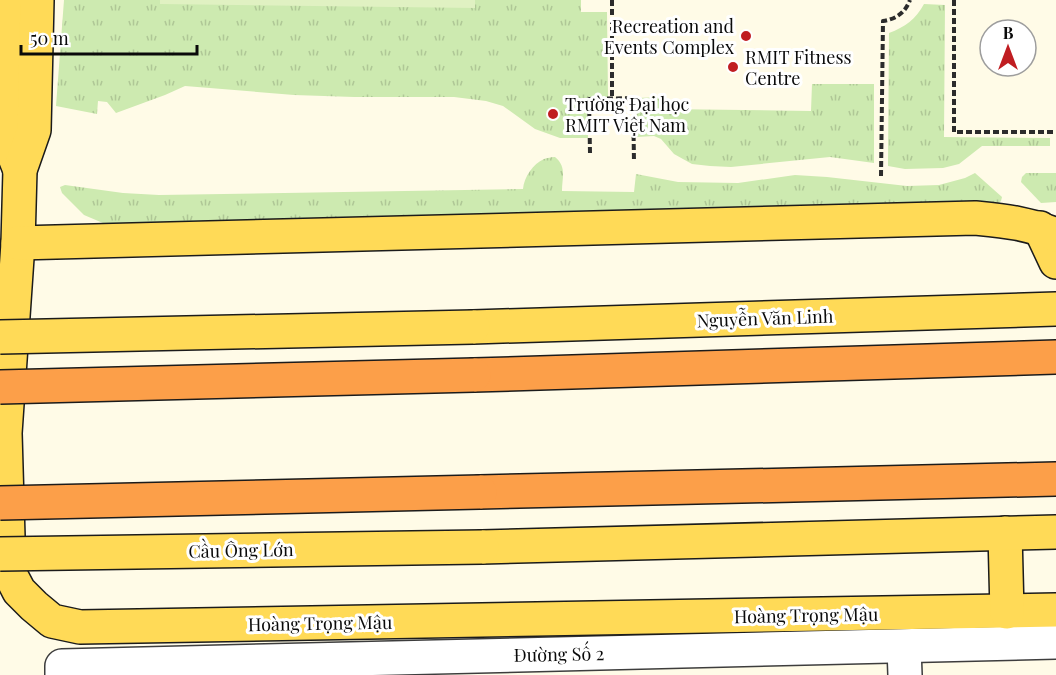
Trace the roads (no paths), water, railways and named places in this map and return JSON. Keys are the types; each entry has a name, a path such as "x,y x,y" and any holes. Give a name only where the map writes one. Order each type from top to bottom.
{"highway":[{"path":"0,387 1056,357"},
{"path":"0,503 1056,479"}],"main road":[{"name":"Hoàng Trọng Mậu","path":"9,0 4,130 20,170"},
{"name":"Hoàng Trọng Mậu","path":"36,0 34,130 20,170 18,243 5,433 9,572 19,591 52,621 80,627 100,627 1056,610"},
{"path":"18,243 975,218 1014,222 1048,232 1056,262"},
{"name":"Nguyễn Văn Linh","path":"0,337 473,327 1056,309"},
{"path":"1007,612 1005,533 1056,532"},
{"name":"Cầu Ông Lớn","path":"0,554 482,547 1005,533"}],"street":[{"name":"Đường Số 2","path":"62,671 904,661 1056,642"}],"place":[{"name":"Recreation and Events Complex","path":"746,36"},
{"name":"RMIT Fitness Centre","path":"733,67"},
{"name":"Trường Đại học RMIT Việt Nam","path":"553,114"}]}
